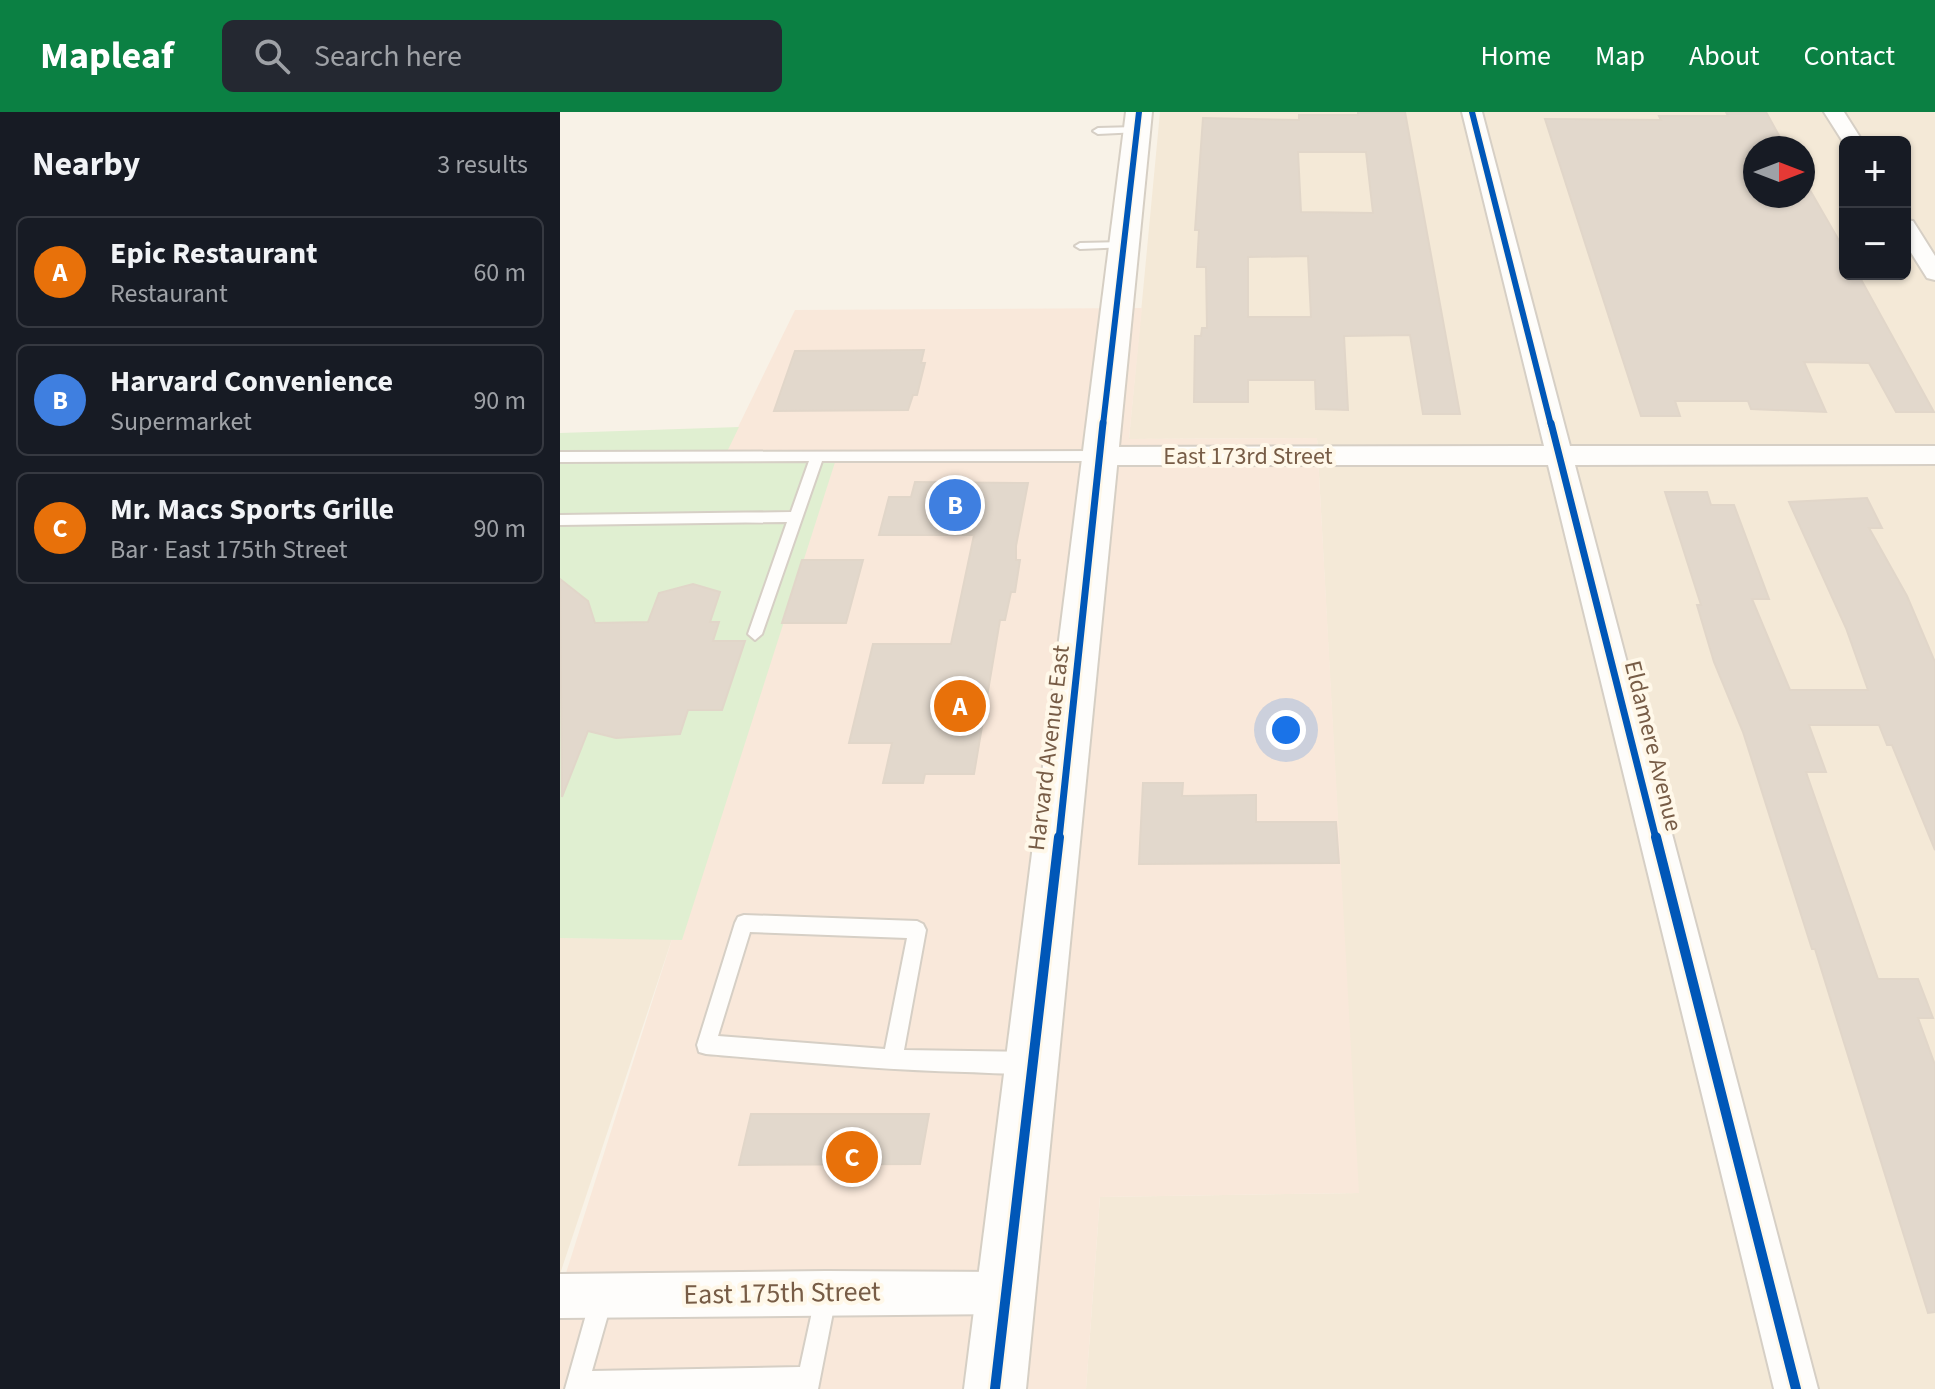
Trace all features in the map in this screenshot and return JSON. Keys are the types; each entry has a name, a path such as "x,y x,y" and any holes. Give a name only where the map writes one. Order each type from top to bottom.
{"main road":[{"name":"Harvard Avenue East","path":"995,1389 1085,611 1137,121"}],"street":[{"name":"Eldamere Avenue","path":"1472,112 1796,1389"},
{"path":"1834,112 1849,136"},
{"path":"1911,235 1935,273"},
{"name":"East 173rd Street","path":"1100,456 1935,455"},
{"name":"East 175th Street","path":"560,1296 1005,1293"}],"lane":[{"path":"1098,131 1137,121"},
{"path":"1080,246 1124,245"},
{"path":"755,634 793,517 817,456"},
{"name":"East 173rd Street","path":"560,457 1100,456"},
{"path":"560,520 793,517"},
{"path":"893,1058 917,930 744,923 706,1045 968,1064 1032,1062"},
{"path":"602,1296 577,1386 808,1384 826,1292"}],"shaded area":[{"path":"1160,112 1935,112 1935,1389 1086,1389 1100,1197 1358,1193 1317,438 1129,439"},
{"path":"1142,308 1129,439 1317,438 1359,1193 1100,1197 1086,1389 560,1389 560,1292 672,939 682,940 724,456 795,310"},
{"path":"560,938 672,939 560,1274"}],"green space":[{"path":"739,427 725,456 837,456 682,940 560,938 560,433"}],"building":[{"path":"1358,112 1405,112 1460,414 1423,414 1410,335 1344,336 1348,410 1316,409 1315,380 1248,380 1248,402 1194,402 1195,336 1201,336 1202,328 1207,328 1206,267 1197,267 1199,230 1195,230 1203,118 1299,120 1299,115 1358,115","holes":["1298,152 1366,152 1373,213 1301,212","1308,256 1311,317 1248,317 1248,257"]},
{"path":"1726,112 1766,112 1779,136 1743,136 1743,208 1815,208 1815,199 1839,241 1839,280 1861,280 1934,412 1896,412 1869,363 1804,362 1826,412 1751,409 1748,401 1675,401 1680,416 1641,416 1545,119 1661,120 1659,116 1728,116"},
{"path":"924,350 921,363 925,363 917,395 913,395 908,410 774,411 795,351"},
{"path":"915,482 1028,483 1016,546 1016,560 1020,560 1015,592 1011,592 1005,620 1000,620 974,774 925,774 923,783 883,783 892,743 849,743 873,644 951,644 974,535 879,535 889,497 911,497"},
{"path":"1665,492 1707,492 1711,505 1734,505 1769,599 1752,599 1790,690 1868,690 1846,628 1789,502 1867,498 1882,528 1869,528 1907,596 1935,662 1935,850 1892,745 1887,745 1879,725 1809,725 1826,772 1806,772 1878,979 1918,979 1933,1018 1918,1018 1935,1065 1935,1312 1928,1313 1815,949 1812,949 1743,732 1714,662 1697,605 1701,605"},
{"path":"802,560 863,560 846,623 782,623"},
{"path":"560,579 588,601 595,623 648,622 659,593 693,584 720,592 710,622 719,622 713,641 745,641 722,710 688,710 680,734 616,738 588,731 562,797"},
{"path":"1143,783 1183,783 1182,796 1256,795 1256,822 1336,822 1339,863 1139,864"},
{"path":"751,1114 929,1114 920,1164 739,1165"}],"cycle path":[{"path":"995,1389 1139,112"},
{"path":"1472,112 1796,1389"}],"place":[{"name":"Harvard Convenience","path":"955,505"},
{"name":"Epic Restaurant","path":"960,706"},
{"name":"Mr. Macs Sports Grille","path":"852,1157"}]}
